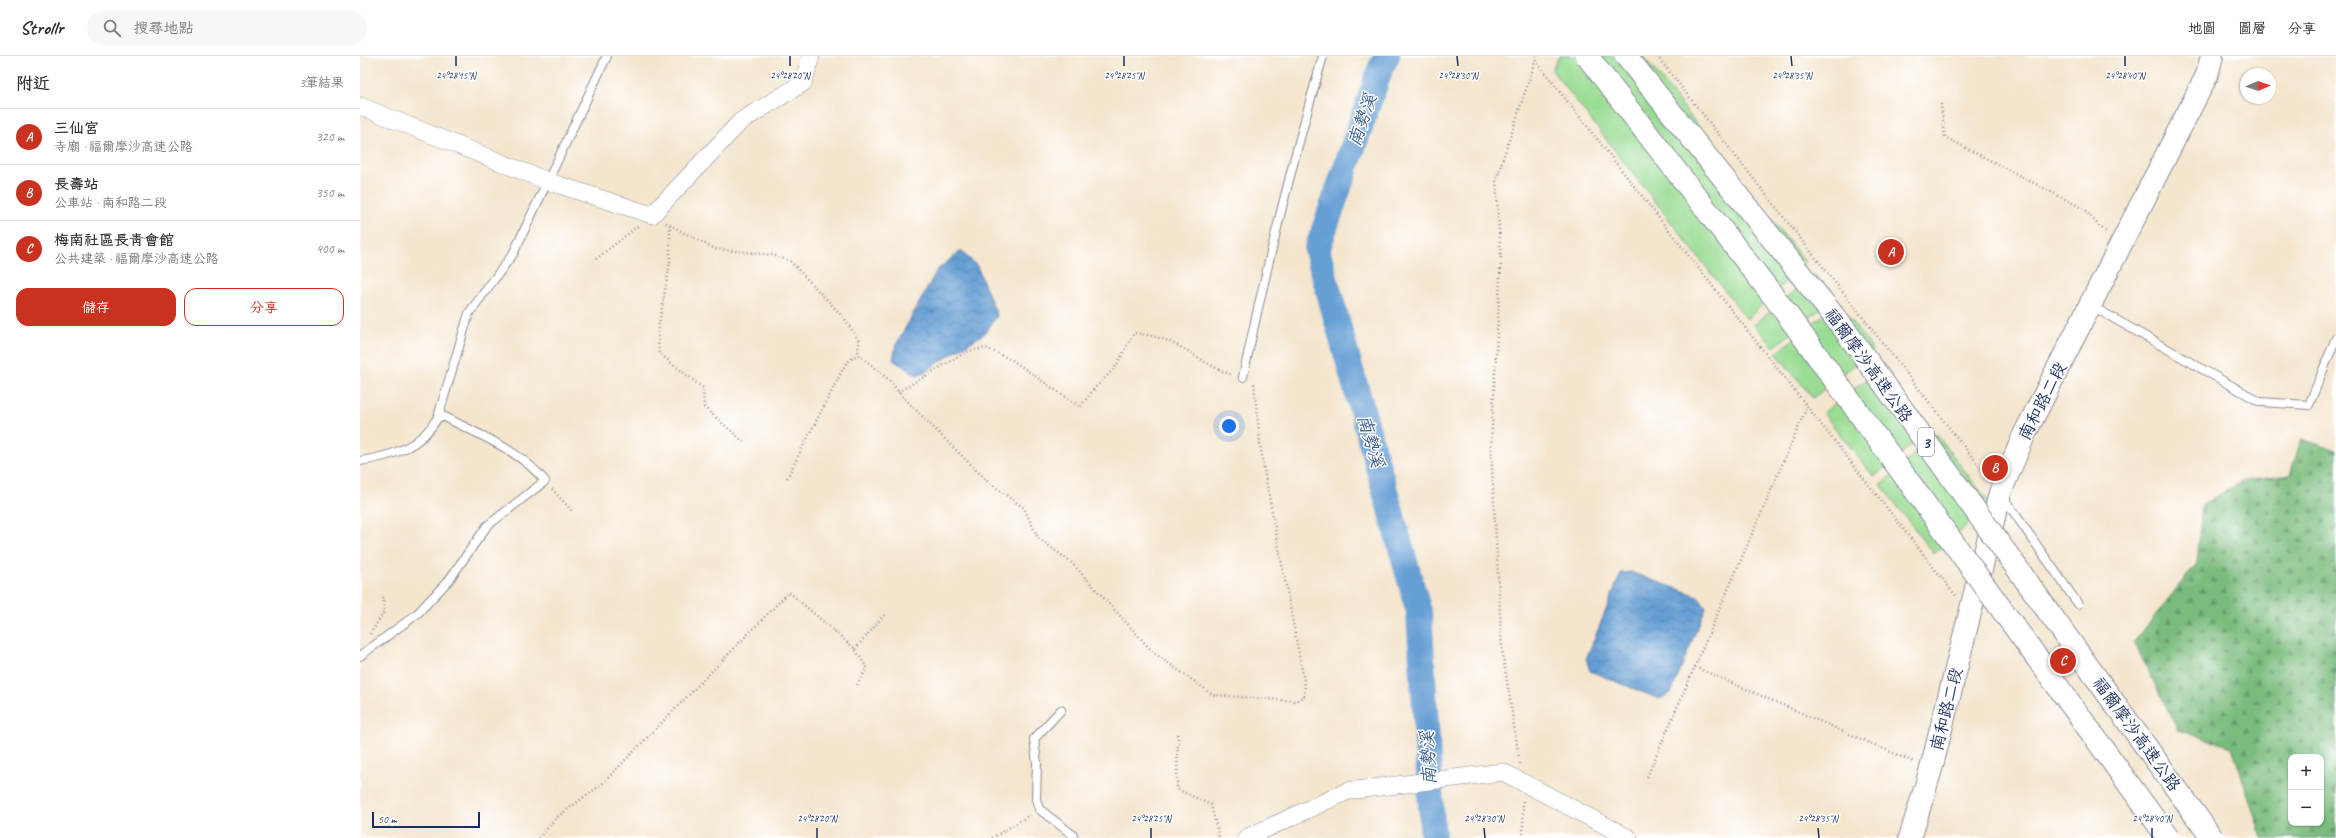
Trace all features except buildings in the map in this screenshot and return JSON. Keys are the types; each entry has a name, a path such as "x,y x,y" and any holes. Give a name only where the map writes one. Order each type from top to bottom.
{"main road":[{"name":"3","path":"1587,56 1781,306 2168,838"},
{"name":"福爾摩沙高速公路","path":"1626,56 1845,330 2212,838"},
{"name":"南和路二段","path":"1910,838 1930,768 2000,493 2024,435 2092,306 2122,241 2207,75 2212,56"}],"street":[{"path":"360,106 547,181 652,215 741,121 803,83 811,56"},
{"path":"1246,838 1348,791 1503,772 1629,838"}],"lane":[{"path":"360,461 400,452 429,432 438,416 469,313 513,254 606,56"},
{"path":"1243,377 1266,266 1295,153 1323,56"},
{"path":"2092,306 2260,402 2309,405 2336,338"},
{"path":"360,656 418,614 449,580 486,526 544,481 538,473 512,452 445,417 438,416"},
{"path":"2000,493 2078,604"},
{"path":"1061,710 1034,739 1038,762 1036,799 1039,809 1073,835 1074,838"}],"path":[{"path":"1657,56 2000,493"},
{"path":"1536,58 1970,614"},
{"path":"1523,838 1523,782 1502,650 1491,448 1501,260 1496,180 1536,58"},
{"path":"1941,104 1945,137 2084,209 2100,227 2122,241"},
{"path":"596,259 652,215 714,249 773,255 790,261 845,318 859,341 858,354 846,363 787,478"},
{"path":"670,225 670,263 658,330 659,353 703,388 704,407 744,442"},
{"path":"858,354 988,482 1024,508 1038,538 1071,562 1153,652 1213,695 1296,701 1304,696 1305,686 1262,459 1254,384 1243,377 1217,369 1172,342 1154,336 1134,333 1115,368 1080,407 1012,360 986,348 968,351 898,392"},
{"path":"1647,777 1807,407"},
{"path":"544,481 572,511"},
{"path":"539,838 556,818 602,784 789,592 855,649 867,668 856,687"},
{"path":"368,638 384,612 383,595"},
{"path":"855,649 886,612"},
{"path":"1695,666 1930,768"},
{"path":"1178,734 1177,789 1211,805 1218,838"},
{"path":"992,838 1039,809"}],"green space":[{"path":"1559,56 1643,56 1806,263 1747,319 1552,70"},
{"path":"1815,274 1834,298 1774,347 1754,325"},
{"path":"1838,303 1873,350 1813,398 1776,353"},
{"path":"1881,368 1930,429 1874,477 1823,413"},
{"path":"1936,434 1991,505 1934,554 1881,485"},
{"path":"2301,439 2336,450 2336,838 2262,838 2232,747 2178,730 2134,642 2197,563 2202,505 2243,481 2290,475"}],"water":[{"path":"961,251 977,266 997,316 985,333 918,376 893,360 896,345 937,270"},
{"path":"1630,572 1698,596 1706,607 1671,693 1659,699 1590,671 1586,659 1621,573"}],"waterway":[{"name":"南勢溪","path":"1387,56 1381,67 1317,250 1419,612 1433,838"}],"place":[{"name":"三仙宮","path":"1891,252"},
{"name":"長壽站","path":"1995,468"},
{"name":"梅南社區長青會館","path":"2063,661"}]}
